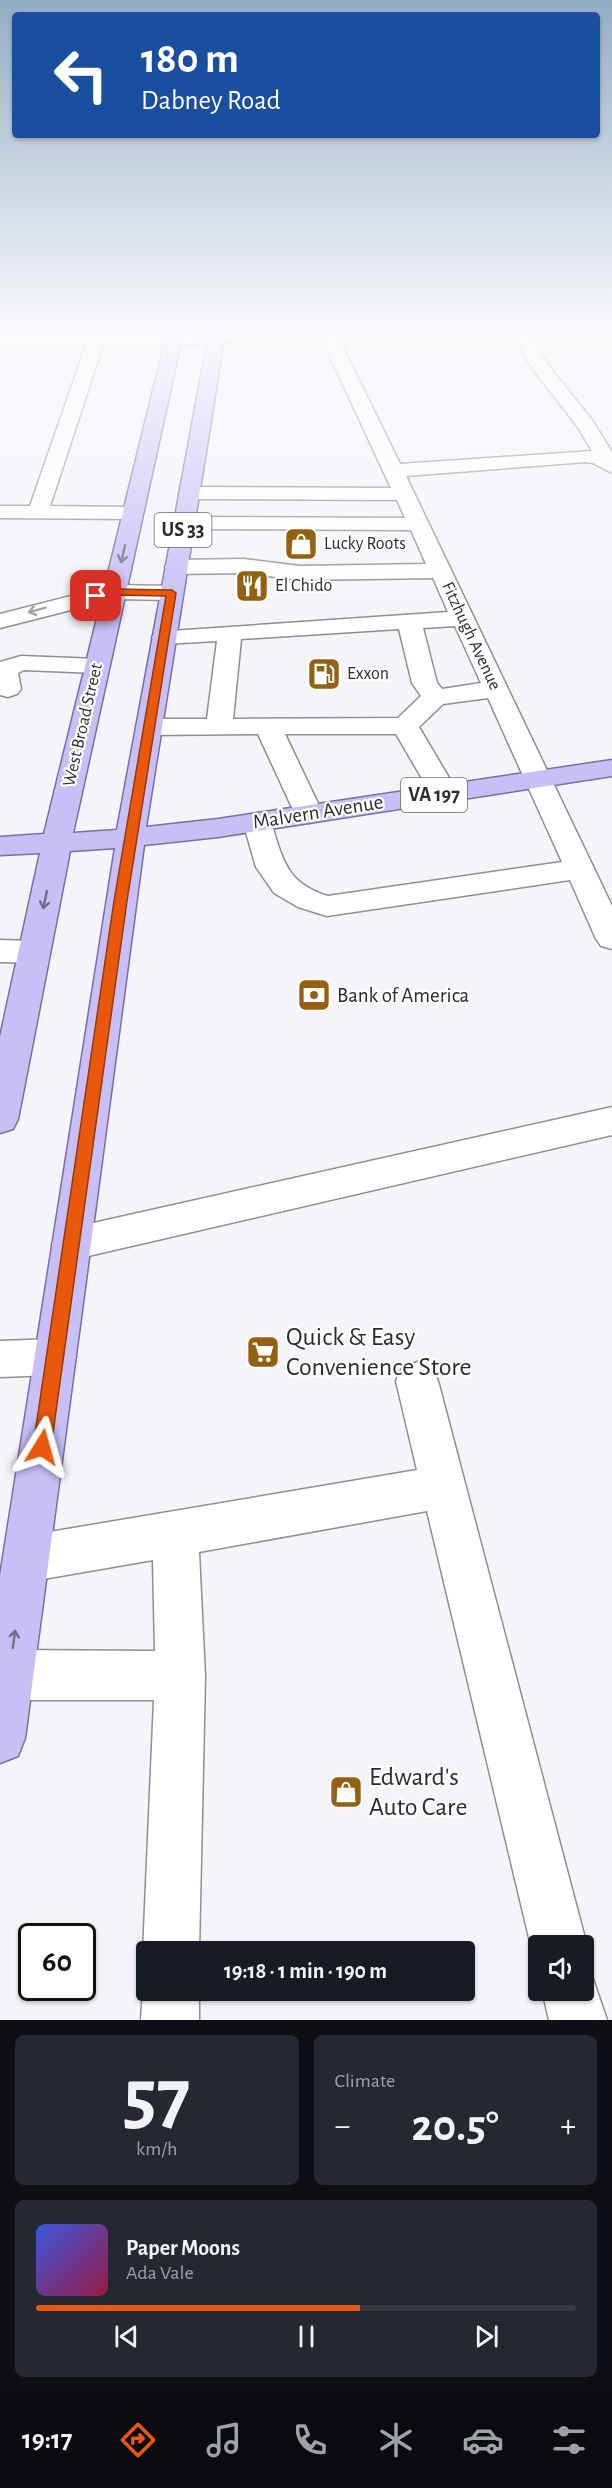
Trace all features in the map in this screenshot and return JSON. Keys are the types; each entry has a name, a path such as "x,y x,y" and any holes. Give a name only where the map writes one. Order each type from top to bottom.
{"main road":[{"name":"West Broad Street","path":"2,1102 8,1040 34,952 70,778 153,427"},
{"name":"US 33","path":"0,1738 131,838 200,427"},
{"name":"Malvern Avenue","path":"131,838 256,822 612,768"},
{"name":"VA 197","path":"0,846 131,838"}],"street":[{"path":"32,512 64,427"},
{"name":"Fitzhugh Avenue","path":"372,427 612,939"},
{"path":"587,427 611,465"},
{"path":"393,471 586,456 599,458 611,465"},
{"path":"189,493 404,494"},
{"path":"0,512 133,513"},
{"path":"184,523 419,524"},
{"path":"176,567 244,566 300,573 441,572"},
{"path":"0,621 114,592 172,593"},
{"path":"164,637 463,618"},
{"path":"409,621 425,683 435,697"},
{"path":"219,726 230,633"},
{"path":"34,663 25,700 3,682 21,663 34,663 97,666"},
{"path":"149,727 405,726 435,697 496,689"},
{"path":"405,726 444,793"},
{"path":"268,727 309,814"},
{"path":"256,822 271,868 285,889 306,900 327,906 580,869"},
{"path":"0,951 34,952"},
{"path":"71,1244 612,1121"},
{"path":"0,1359 55,1357"},
{"path":"417,1381 556,1935"},
{"path":"26,1559 444,1487"},
{"path":"171,1941 180,1676 175,1534"},
{"path":"9,1675 180,1676"},
{"path":"170,2020 171,2001"},
{"path":"573,2001 578,2020"}],"place":[{"name":"Lucky Roots","path":"301,544"},
{"name":"El Chido","path":"252,586"},
{"name":"Exxon","path":"324,674"},
{"name":"Bank of America","path":"314,995"},
{"name":"Quick & Easy Convenience Store","path":"263,1352"},
{"name":"Edward's Auto Care","path":"346,1792"}],"route":[{"path":"42,1447 140,776 172,593 114,592 96,596"}]}
